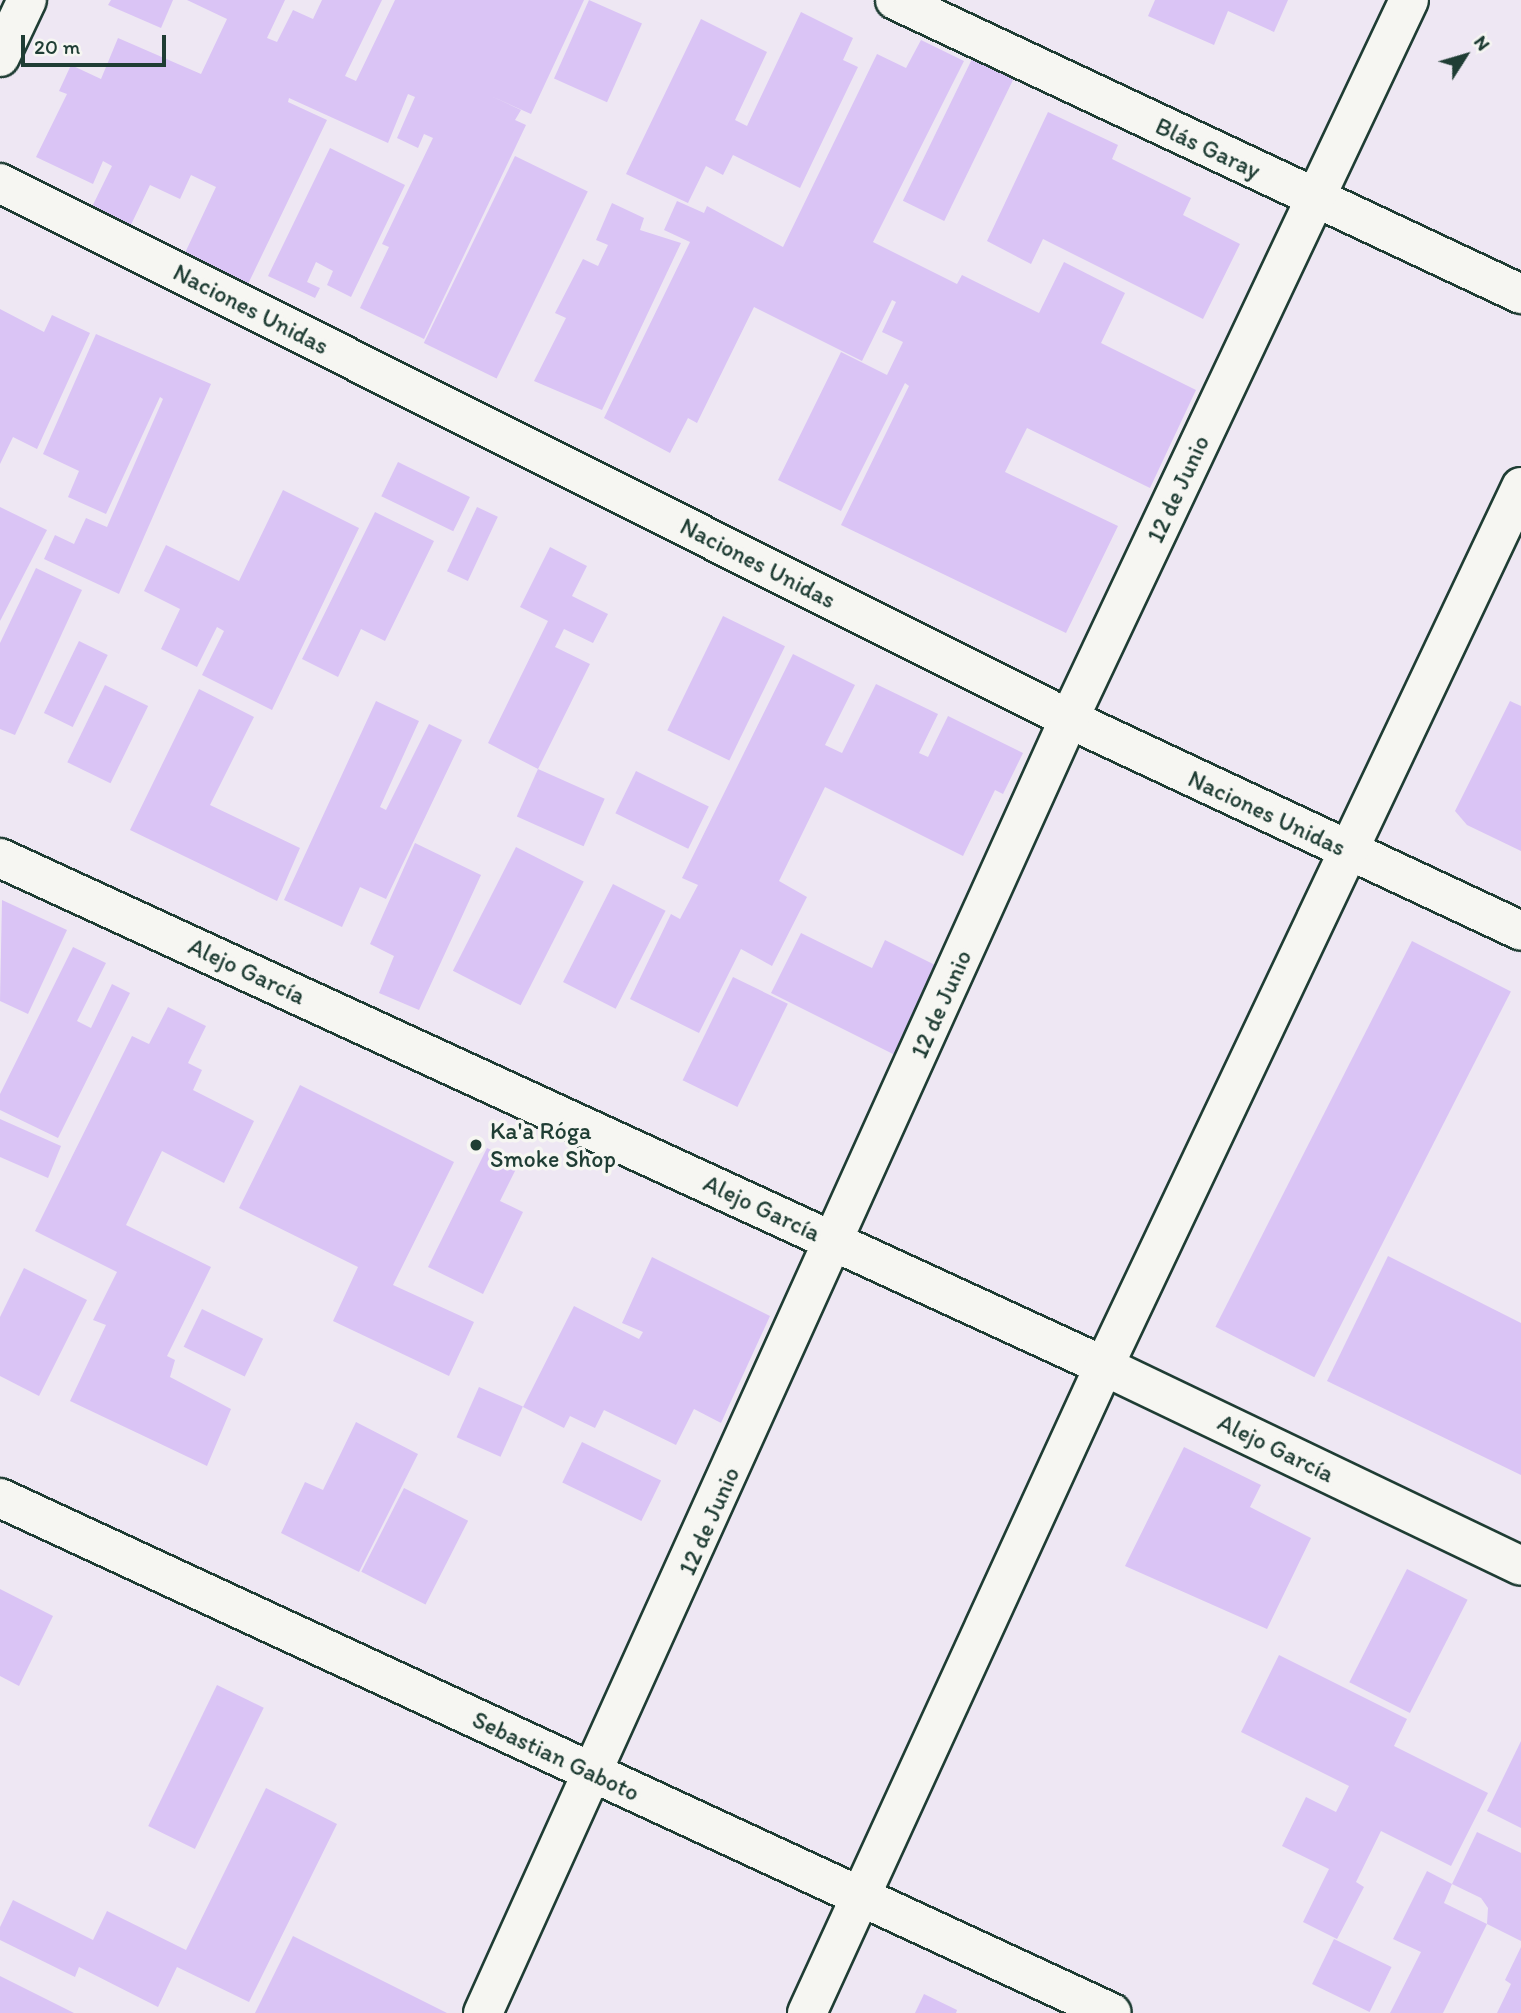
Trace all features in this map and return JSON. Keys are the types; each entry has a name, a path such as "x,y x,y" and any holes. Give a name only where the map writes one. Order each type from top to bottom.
{"street":[{"path":"0,57 27,0"},
{"name":"Blás Garay","path":"895,0 1521,294"},
{"name":"12 de Junio","path":"483,2013 835,1242 1069,719 1409,0"},
{"name":"Naciones Unidas","path":"0,183 1069,719 1521,931"},
{"path":"807,2013 1104,1366 1350,853 1521,487"},
{"name":"Alejo García","path":"0,858 1104,1366 1521,1566"},
{"name":"Sebastian Gaboto","path":"0,1497 1112,2013"}],"building":[{"path":"111,0 173,0 161,28 108,5"},
{"path":"187,0 285,0 267,38 277,42 293,10 313,19 322,0 382,0 345,76 356,81 395,0 584,0 531,114 491,96 521,110 515,120 526,125 424,339 360,308 389,247 382,244 433,138 424,134 418,148 397,138 415,97 408,94 388,143 289,98 288,102 327,120 248,284 184,255 216,187 191,175 180,199 150,185 128,231 89,213 112,166 103,161 93,184 36,157 67,94 59,91 71,65 101,79 118,38 201,74 227,19"},
{"path":"589,0 642,24 607,102 554,79"},
{"path":"1155,0 1288,0 1274,32 1228,11 1214,45 1148,16"},
{"path":"801,12 853,38 843,60 858,67 800,188 733,155 723,175 706,166 688,203 626,174 701,19 767,52 735,120 747,126"},
{"path":"921,40 964,61 873,242 957,284 962,275 1039,313 1064,262 1125,293 1101,343 1196,390 1150,488 1027,428 1005,472 1118,526 1066,633 841,525 909,386 905,383 841,511 778,480 841,352 887,375 903,342 882,332 896,302 892,300 862,361 754,307 697,423 688,418 670,453 604,418 690,242 664,230 677,201 704,213 707,206 783,247 877,54 906,68"},
{"path":"973,57 1014,77 944,221 903,201"},
{"path":"1048,112 1118,145 1112,159 1191,198 1183,215 1240,244 1203,319 1043,239 1031,264 987,241"},
{"path":"330,148 405,185 351,297 327,285 333,271 316,262 307,282 320,288 315,298 268,276"},
{"path":"515,156 588,192 497,378 424,343"},
{"path":"612,203 644,218 640,230 681,243 602,410 534,381 566,318 555,313 583,259 598,266 608,245 596,240"},
{"path":"0,309 44,332 52,315 90,333 37,449 13,437 0,464"},
{"path":"96,334 211,384 119,594 44,559 55,535 74,544 86,518 107,527 163,399 160,397 106,514 68,497 79,471 43,454"},
{"path":"398,462 470,497 453,531 381,496"},
{"path":"283,490 359,528 272,710 202,675 224,631 217,627 197,667 161,649 180,609 144,591 166,545 239,581"},
{"path":"0,507 47,530 0,621"},
{"path":"477,507 498,517 468,581 447,571"},
{"path":"375,512 434,541 385,641 361,629 338,677 302,659"},
{"path":"550,547 587,566 572,596 608,614 593,643 564,629 555,647 590,664 538,769 488,743 548,621 520,607"},
{"path":"36,568 82,590 15,735 0,729 0,643"},
{"path":"723,616 785,646 729,760 667,730"},
{"path":"79,641 108,655 73,727 44,713"},
{"path":"793,654 855,685 825,745 842,753 876,684 938,714 919,753 928,757 948,716 1023,753 1003,794 995,790 963,856 825,787 779,881 807,897 772,966 741,949 699,1033 630,999 671,914 680,919 698,885 682,878"},
{"path":"105,685 148,706 110,783 67,762"},
{"path":"199,689 254,717 210,805 300,848 277,901 130,830"},
{"path":"376,701 419,721 380,807 386,810 429,724 462,740 386,899 360,887 342,927 284,900"},
{"path":"1510,701 1521,706 1521,851 1467,825 1455,811"},
{"path":"538,769 605,799 584,846 517,817"},
{"path":"636,771 709,807 688,849 615,813"},
{"path":"415,843 481,875 419,1010 379,993 394,956 370,944"},
{"path":"516,847 584,882 521,1005 453,971"},
{"path":"613,884 666,911 616,1009 563,982"},
{"path":"2,900 67,930 28,1014 0,1001"},
{"path":"801,933 872,968 885,940 943,969 899,1057 771,993"},
{"path":"1412,941 1511,991 1314,1377 1215,1327"},
{"path":"73,947 106,963 77,1021 91,1028 112,984 130,993 58,1138 0,1110 0,1094"},
{"path":"733,977 788,1004 737,1107 683,1080"},
{"path":"168,1007 206,1026 188,1063 202,1070 193,1090 254,1121 224,1183 162,1151 126,1225 211,1267 167,1356 175,1360 170,1377 231,1409 207,1466 70,1401 106,1325 93,1320 117,1272 35,1231 132,1036 149,1044"},
{"path":"300,1085 454,1162 393,1285 474,1322 449,1376 333,1321 358,1267 239,1208"},
{"path":"0,1119 61,1146 48,1178 0,1157"},
{"path":"487,1148 519,1163 500,1201 523,1212 483,1294 428,1267"},
{"path":"1388,1256 1521,1323 1521,1475 1327,1381"},
{"path":"652,1257 770,1316 721,1423 694,1409 676,1445 604,1410 595,1428 570,1416 564,1428 523,1407 574,1306 639,1339 643,1332 622,1323"},
{"path":"24,1268 87,1300 39,1396 0,1376 0,1317"},
{"path":"202,1309 263,1339 245,1377 184,1347"},
{"path":"479,1387 523,1407 500,1457 457,1437"},
{"path":"356,1422 418,1454 359,1572 281,1533 305,1482 323,1490"},
{"path":"582,1442 661,1481 641,1521 562,1482"},
{"path":"1184,1447 1261,1485 1250,1507 1311,1538 1267,1629 1125,1566"},
{"path":"404,1488 468,1521 425,1604 361,1572"},
{"path":"1407,1569 1468,1600 1410,1713 1349,1682"},
{"path":"0,1589 53,1616 19,1686 0,1676"},
{"path":"1279,1655 1407,1719 1394,1746 1488,1793 1451,1866 1381,1831 1356,1882 1364,1887 1337,1939 1303,1922 1329,1869 1282,1846 1306,1797 1336,1812 1349,1786 1241,1732"},
{"path":"217,1685 264,1708 195,1849 148,1826"},
{"path":"1521,1741 1521,1828 1487,1811"},
{"path":"266,1788 337,1824 249,2002 177,1967 158,2007 79,1967 75,1977 0,1940 0,1927 13,1900 93,1940 107,1911 186,1950"},
{"path":"1477,1832 1521,1853 1521,1941 1487,1924 1488,1908 1481,1898 1452,1884"},
{"path":"1427,1871 1452,1884 1444,1903 1487,1924 1443,2013 1390,2013 1421,1952 1393,1939"},
{"path":"293,1936 447,2013 255,2013"},
{"path":"1334,1939 1392,1967 1370,2012 1312,1984"},
{"path":"1521,1947 1521,2013 1497,2013 1511,1984 1505,1980"},
{"path":"0,1976 74,2013 0,2013"},
{"path":"924,1994 957,2010 956,2013 915,2013"}],"place":[{"name":"Ka'a Róga Smoke Shop","path":"476,1145"}]}
